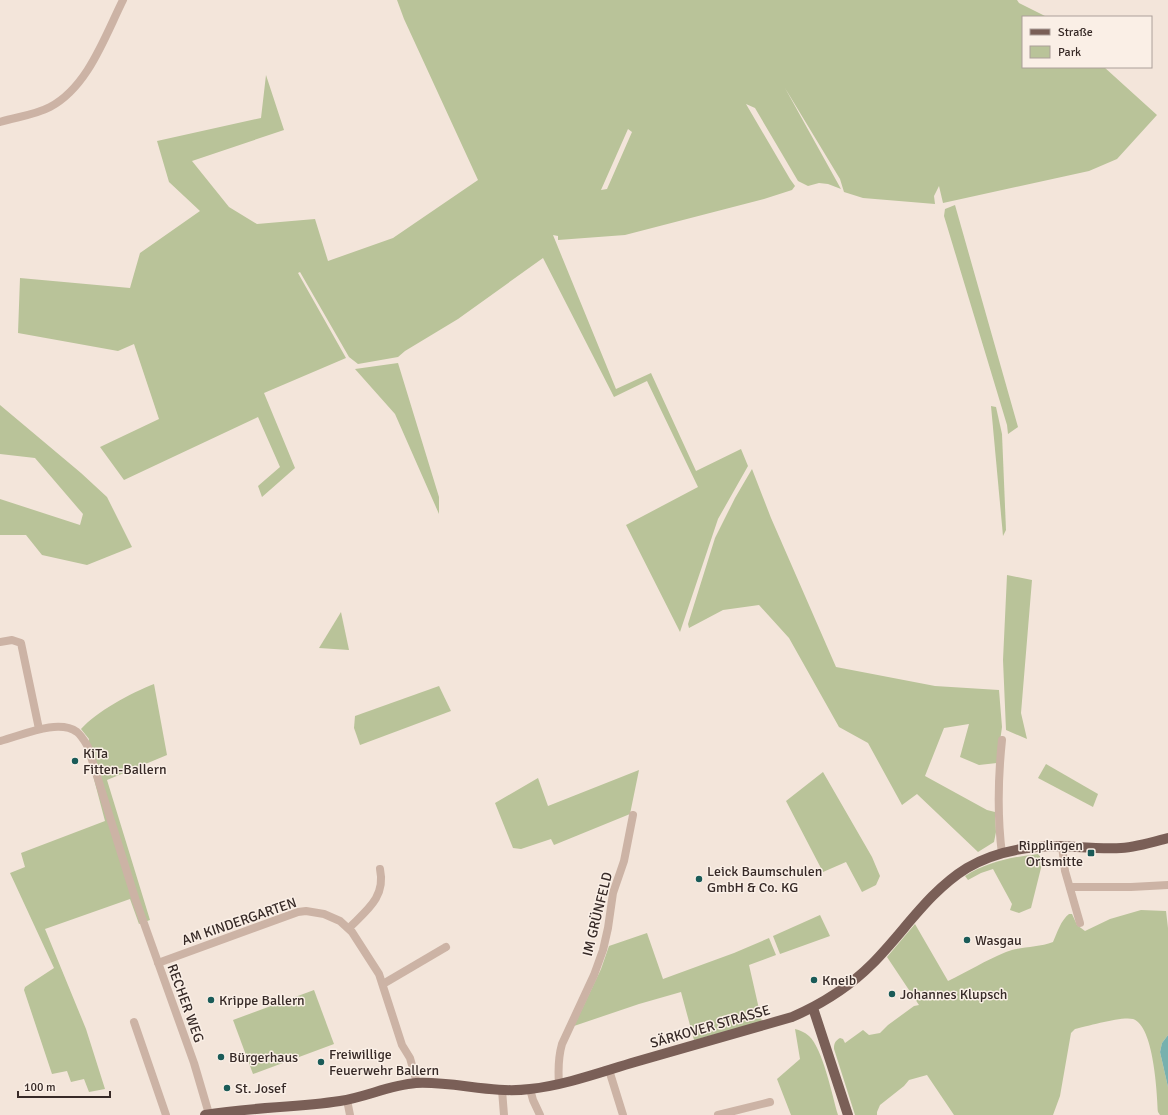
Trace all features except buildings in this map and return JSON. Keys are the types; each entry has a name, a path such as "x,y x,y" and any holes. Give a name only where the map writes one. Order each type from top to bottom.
{"main road":[{"name":"SÄRKOVER STRASSE","path":"207,1115 275,1111 347,1100 395,1087 417,1083 502,1090 530,1089 559,1084 609,1070 785,1019 813,1008 841,991 861,974 873,963 919,909 953,878 968,867 1002,854 1039,847 1062,846 1122,848 1168,838"},
{"path":"813,1008 848,1115"}],"street":[{"path":"0,122 38,112 59,101 71,91 83,77 94,58 123,0"},
{"path":"0,642 12,640 21,643 39,729"},
{"name":"RECHER WEG","path":"0,741 39,729 64,726 78,732 88,747 136,901 194,1064 207,1115"},
{"path":"1002,740 998,775 998,799 999,832 1002,854"},
{"name":"IM GRÜNFELD","path":"559,1084 558,1071 562,1044 594,975 603,950 612,901 624,861 633,815"},
{"path":"1062,846 1065,871 1080,923"},
{"path":"349,928 378,896 382,884 380,870"},
{"path":"1070,887 1131,887 1168,885"},
{"name":"AM KINDERGARTEN","path":"158,963 298,912 306,911 324,914 340,921 349,928 372,961 379,974 402,1046 410,1058 417,1083"},
{"path":"383,984 446,947"},
{"path":"134,1022 166,1115"},
{"path":"609,1070 622,1115"},
{"path":"530,1089 540,1115"},
{"path":"502,1090 504,1115"},
{"path":"347,1100 350,1115"},
{"path":"718,1115 770,1102"}],"green space":[{"path":"397,0 1017,0 1019,3 1045,16 1022,16 1022,68 1105,68 1157,115 1117,159 1089,171 943,203 939,186 934,196 935,204 863,198 844,192 840,179 785,88 841,189 828,184 819,183 808,186 798,181 755,108 746,104 795,186 792,190 764,199 625,235 558,240 558,236 553,235 616,389 651,373 696,471 741,449 748,466 718,519 680,632 626,525 698,487 647,381 614,397 543,258 458,319 405,351 398,357 358,364 349,357 300,272 298,273 346,358 264,393 295,468 262,497 258,486 280,467 258,417 124,480 100,447 159,419 134,344 118,351 18,333 20,278 130,288 140,253 200,211 169,182 157,141 261,118 266,75 284,130 192,161 229,207 257,224 315,219 328,261 393,238 478,180 404,19","holes":["628,129 632,132 607,189 601,190"]},
{"path":"955,205 1018,427 1008,434 1007,425 944,216 945,209"},
{"path":"398,363 439,497 439,514 395,414 355,369"},
{"path":"0,405 81,473 107,497 132,547 87,565 42,555 26,535 0,535 0,499 80,525 83,514 35,458 0,454"},
{"path":"991,406 996,407 1002,434 1006,530 1003,536"},
{"path":"752,469 771,518 836,667 935,686 999,690 1002,727 997,763 979,765 960,757 969,724 944,728 925,776 987,810 995,812 996,832 994,842 978,852 917,794 902,805 868,743 839,727 789,638 759,605 723,610 689,628 688,624 715,538 735,498"},
{"path":"1007,575 1032,580 1021,713 1027,739 1006,730 1003,660"},
{"path":"341,612 349,650 319,648"},
{"path":"154,684 167,755 107,780 150,920 139,924 130,899 45,929 86,1029 105,1089 89,1092 84,1079 71,1082 67,1071 52,1074 24,990 25,987 54,968 10,873 25,867 21,853 105,821 86,749 89,739 81,729 105,709 135,692"},
{"path":"439,686 451,711 360,745 354,728 355,716"},
{"path":"1046,764 1098,794 1093,807 1038,778"},
{"path":"639,770 630,814 554,845 551,839 521,849 513,848 495,803 538,778 548,806"},
{"path":"823,772 872,857 880,876 876,885 862,892 846,862 823,872 786,801"},
{"path":"1038,854 1043,860 1031,908 1019,913 1010,910 1012,904 993,869 968,880 965,876 982,867 1000,861"},
{"path":"1141,910 1166,911 1168,928 1168,1035 1162,1043 1160,1052 1168,1087 1168,1115 1160,1115 1158,1112 1153,1061 1146,1034 1140,1024 1133,1019 1128,1018 1075,1029 1071,1033 1060,1096 1053,1115 954,1115 927,1075 909,1080 904,1086 880,1105 877,1115 855,1115 834,1049 835,1044 840,1038 843,1039 845,1043 863,1030 869,1035 880,1033 888,1025 914,1006 919,1005 887,957 915,924 948,981 1006,952 1053,942 1061,923 1069,914 1072,914 1077,925 1085,931 1110,919"},
{"path":"820,915 830,936 780,954 773,936"},
{"path":"647,933 663,979 734,953 769,938 776,955 749,965 762,1022 694,1040 681,992 639,1004 574,1026 601,969 609,946"},
{"path":"314,990 334,1044 253,1074 233,1020"},
{"path":"795,1029 802,1031 809,1036 819,1051 838,1115 791,1115 777,1079 800,1059"}],"water":[{"path":"1168,1035 1168,1087 1160,1052 1162,1043"}],"place":[{"name":"KiTa Fitten-Ballern","path":"75,761"},
{"name":"Ripplingen Ortsmitte","path":"1091,853"},
{"name":"Leick Baumschulen GmbH & Co. KG","path":"699,879"},
{"name":"Wasgau","path":"967,940"},
{"name":"Kneib","path":"814,980"},
{"name":"Johannes Klupsch","path":"892,994"},
{"name":"Krippe Ballern","path":"211,1000"},
{"name":"Bürgerhaus","path":"221,1057"},
{"name":"Freiwillige Feuerwehr Ballern","path":"321,1062"},
{"name":"St. Josef","path":"227,1088"}]}
